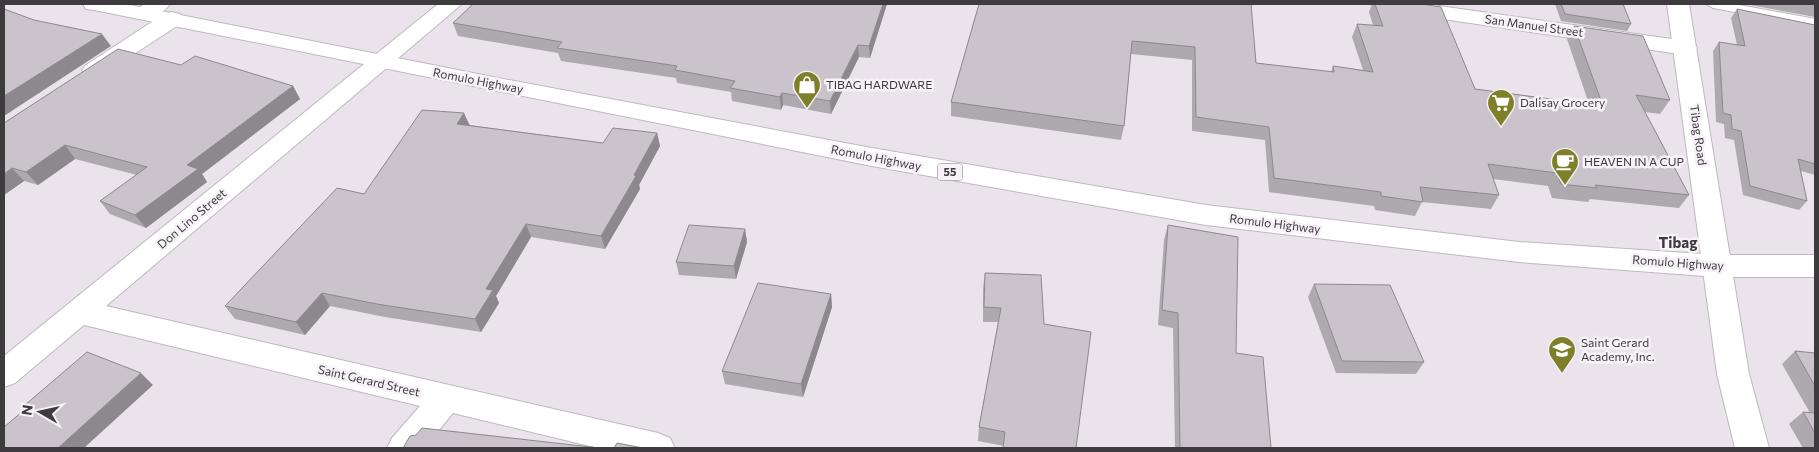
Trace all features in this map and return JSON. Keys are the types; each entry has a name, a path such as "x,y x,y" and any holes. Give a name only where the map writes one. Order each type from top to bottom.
{"main road":[{"name":"Romulo Highway","path":"94,4 158,12 380,62 872,158 1206,215 1519,252 1718,266 1815,266"},
{"name":"Don Lino Street","path":"4,374 452,4"},
{"name":"San Manuel Street","path":"1382,4 1686,48"},
{"name":"Tibag Road","path":"1678,4 1733,374 1752,448"},
{"path":"76,82 158,12"},
{"name":"Saint Gerard Street","path":"80,312 658,448"},
{"path":"404,448 446,399"}],"lane":[{"path":"1713,4 1810,22"}],"building":[{"path":"473,4 883,4 869,46 858,45 830,101 782,93 780,97 730,88 735,81 675,70 677,66 557,48 562,42 453,23"},
{"path":"979,4 1251,4 1256,63 1334,72 1333,66 1373,72 1357,24 1383,26 1375,4 1421,4 1441,7 1475,89 1603,106 1574,26 1643,36 1670,100 1636,95 1689,195 1595,185 1597,188 1561,184 1557,173 1488,164 1499,195 1420,187 1423,202 1381,196 1381,192 1274,178 1269,127 1196,117 1195,47 1132,41 1124,126 951,102"},
{"path":"1561,4 1623,4 1631,24 1565,14"},
{"path":"4,9 34,20 102,34 4,96"},
{"path":"1737,9 1815,25 1815,164 1798,159 1807,201 1750,186 1741,131 1732,129 1731,115 1723,113 1719,42 1745,46"},
{"path":"118,49 181,65 195,56 293,86 187,165 198,169 135,215 100,201 147,167 65,145 26,172 12,168 4,174 4,123"},
{"path":"422,110 464,113 457,124 603,143 613,128 657,133 634,175 636,176 601,236 526,224 486,289 493,290 475,319 377,304 322,293 296,322 225,306 337,188 364,194"},
{"path":"689,225 745,229 734,266 676,262"},
{"path":"1168,225 1238,237 1236,353 1263,357 1271,448 1180,448 1178,313 1162,310"},
{"path":"985,273 1041,275 1044,324 1091,332 1076,448 1003,448 1005,432 979,427 1001,308 984,307"},
{"path":"758,283 831,294 801,384 722,371"},
{"path":"1314,284 1390,285 1424,362 1342,361"},
{"path":"1795,351 1815,353 1815,386"},
{"path":"87,352 141,373 58,448 4,448 4,427 29,406 25,405"},
{"path":"1803,412 1815,413 1815,433"},
{"path":"422,428 600,448 403,448 410,436 416,435"},
{"path":"617,443 643,448 614,448"}],"place":[{"name":"TIBAG HARDWARE","path":"807,109"},
{"name":"Dalisay Grocery","path":"1501,127"},
{"name":"HEAVEN IN A CUP","path":"1565,186"},
{"name":"Saint Gerard Academy, Inc.","path":"1562,374"}],"district":[{"name":"Tibag","path":"1678,243"}]}
